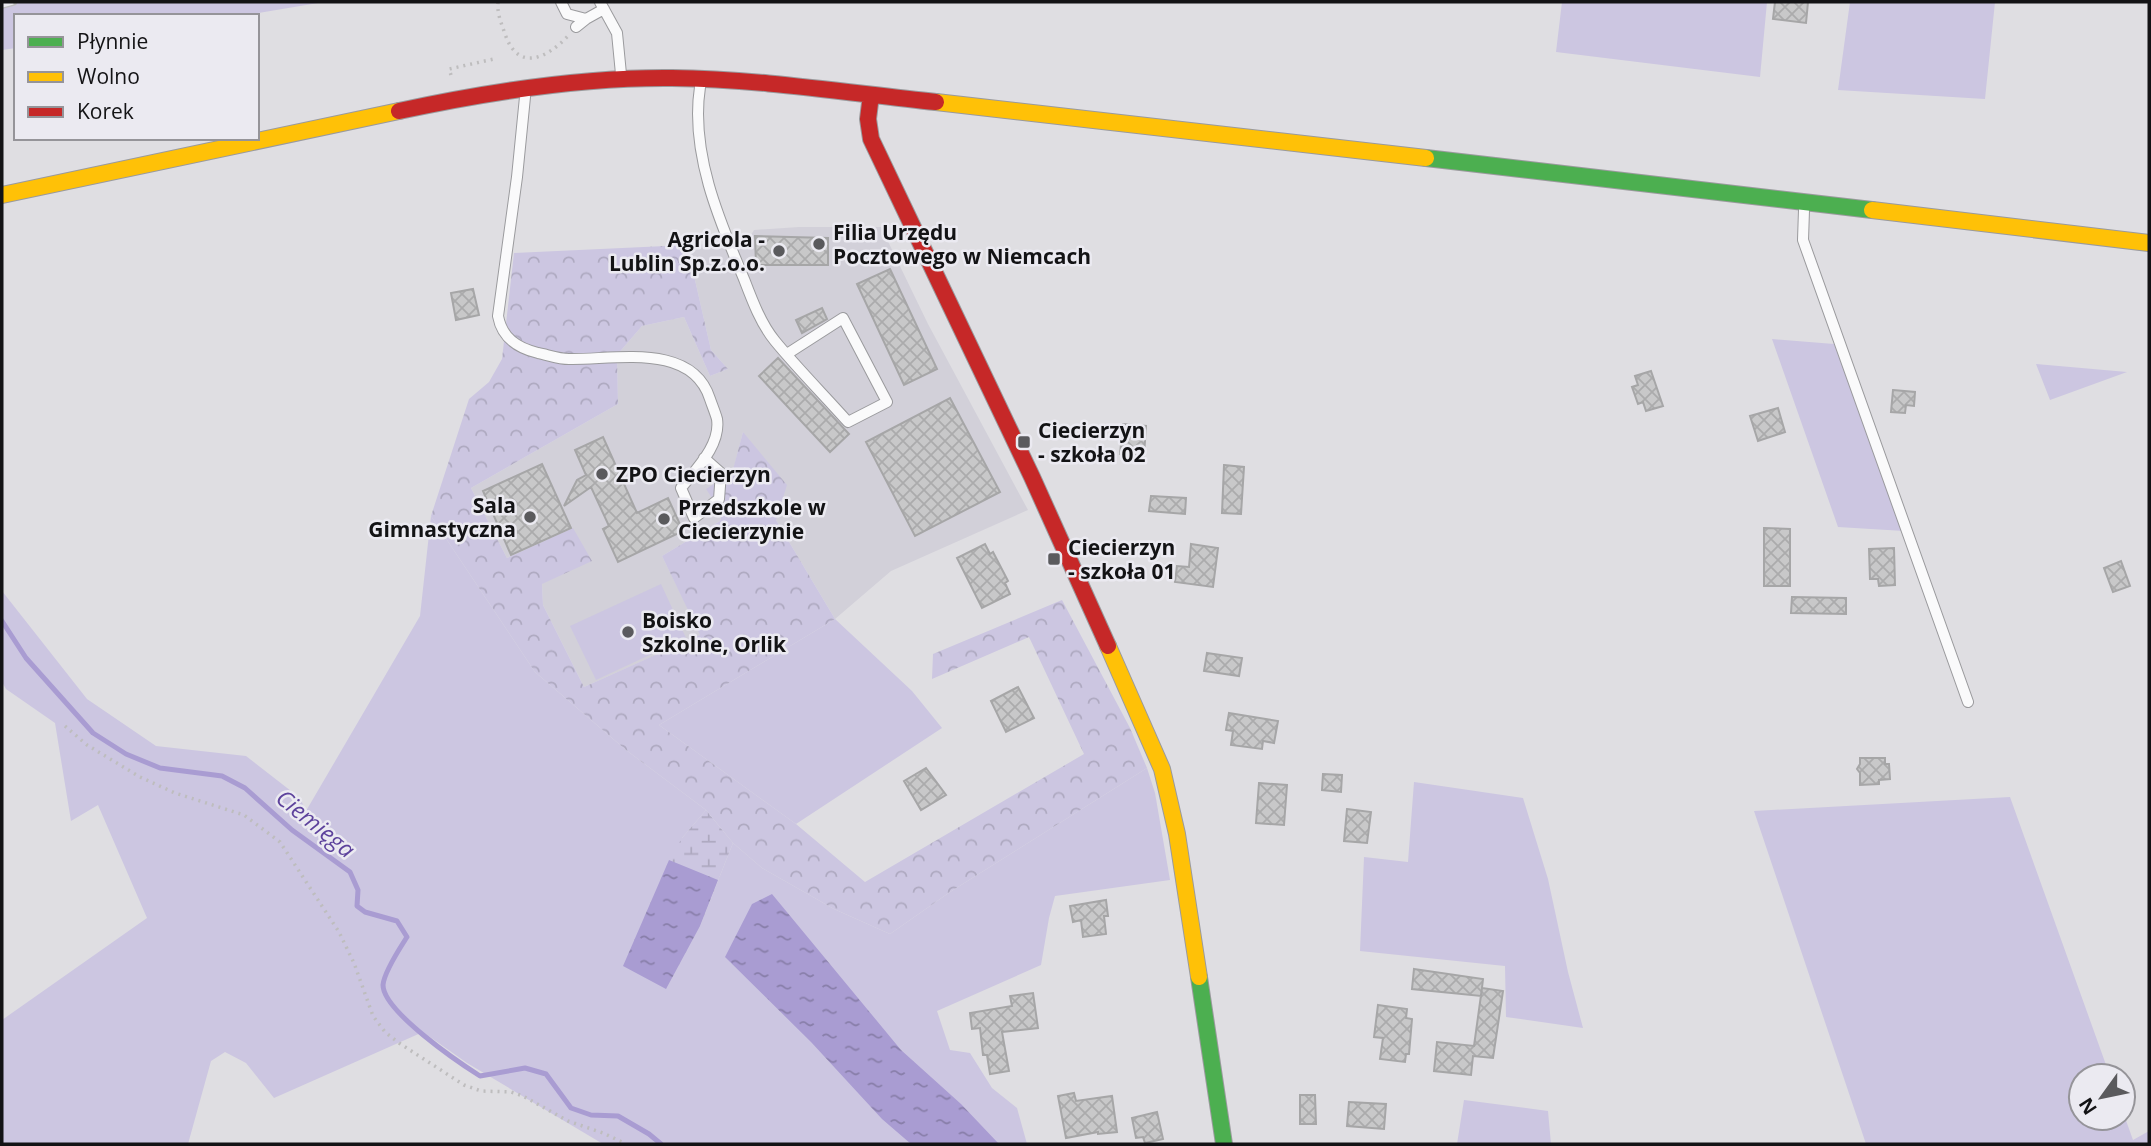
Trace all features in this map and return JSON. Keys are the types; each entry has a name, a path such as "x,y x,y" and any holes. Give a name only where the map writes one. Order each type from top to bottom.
{"main road":[{"path":"2,195 423,106 525,90 622,79 701,79 871,95 2149,243"},
{"path":"871,95 869,130 875,148 1032,477 1162,769 1177,834 1224,1144"}],"lane":[{"path":"561,2 567,14 586,19"},
{"path":"576,27 602,6 617,33 622,79"},
{"path":"701,79 699,138 720,224 754,303 774,340 848,422 887,402 844,318 787,354"},
{"path":"525,90 517,177 498,316 502,329 511,341 523,349 565,359 661,358 688,367 706,387 717,421 712,449 704,458 681,488 694,518 719,499 720,472 704,458"},
{"path":"1806,203 1802,221 1803,240 1968,702"}],"path":[{"path":"498,2 497,13 510,49 531,59 559,45 576,27"},
{"path":"65,726 87,745 140,777 175,793 244,815 280,842 339,932 354,963 373,1016 385,1032 399,1043 464,1085 481,1091 511,1092 523,1096 568,1121 626,1144"}],"shaded area":[{"path":"881,227 928,324 1028,510 891,571 835,619 776,520 743,432 720,521 662,556 701,635 584,687 543,605 542,584 573,528 507,558 471,488 618,404 617,355 642,326 684,317 710,376 728,369 711,350 687,245 746,243 754,230"}],"green space":[{"path":"2,2 324,2 253,14 14,14 14,48 2,50"},
{"path":"1562,2 1767,2 1760,77 1556,52"},
{"path":"1850,2 1995,2 1985,99 1838,90"},
{"path":"687,245 711,350 728,369 710,376 684,317 642,326 617,355 618,404 471,488 507,558 573,528 592,561 542,584 543,605 584,687 700,635 662,556 720,521 722,513 706,489 732,473 743,432 787,485 776,520 835,619 659,725 796,824 865,882 1084,754 1029,637 932,679 933,654 1062,600 1130,728 1147,768 950,892 890,934 834,909 762,868 733,843 706,810 626,750 535,672 431,516 469,399 489,382 502,359 514,253"},
{"path":"1772,339 1834,344 1904,531 1838,527"},
{"path":"2036,364 2127,372 2050,400"},
{"path":"431,516 535,672 626,750 706,810 682,838 700,926 733,843 762,868 834,909 890,934 950,892 1147,768 1155,793 1170,880 1055,896 1041,965 937,1011 950,1050 970,1053 992,1088 1017,1108 1027,1144 603,1144 467,1063 423,1032 274,1098 246,1063 225,1052 211,1061 188,1144 2,1144 2,1020 147,918 98,805 71,821 55,723 6,689 2,682 2,591 87,699 156,746 246,756 300,798 306,811 420,616"},
{"name":"Boisko Szkolne, Orlik","path":"661,584 686,638 596,680 570,626"},
{"path":"835,619 912,691 942,728 796,824 659,725"},
{"path":"1414,782 1523,798 1548,879 1583,1028 1506,1017 1505,966 1360,951 1364,857 1408,862"},
{"path":"2010,797 2105,1062 2067,1062 2067,1132 2130,1132 2133,1140 2149,1131 2149,1144 1866,1144 1754,811"},
{"path":"706,810 733,843 700,926 666,989 623,966 669,860 682,838"},
{"path":"1464,1100 1548,1111 1551,1144 1457,1144"}],"water":[{"path":"669,860 718,880 700,926 666,989 623,966"},
{"path":"772,894 901,1050 961,1104 999,1144 911,1144 882,1119 811,1042 725,957 752,904"}],"building":[{"path":"1775,2 1808,2 1806,23 1773,19"},
{"name":"Agricola - Lublin Sp.z.o.o.","path":"755,236 828,238 828,265 756,265"},
{"path":"890,269 937,369 904,385 857,284"},
{"path":"473,289 479,315 456,320 451,293"},
{"path":"822,308 827,319 802,333 796,320"},
{"path":"778,358 849,434 830,452 759,376"},
{"path":"1651,371 1663,406 1646,411 1643,402 1638,404 1632,387 1638,385 1635,376"},
{"path":"1893,390 1915,392 1914,406 1906,405 1905,413 1891,412"},
{"path":"950,398 1000,492 915,536 866,442"},
{"path":"1778,408 1785,432 1758,441 1750,416"},
{"path":"1123,424 1146,426 1144,456 1120,454"},
{"path":"603,437 637,513 668,498 683,531 618,562 603,529 609,526 591,487 564,506 577,480 586,475 575,450"},
{"name":"Sala Gimnastyczna","path":"542,464 571,528 511,555 483,491"},
{"path":"1224,465 1244,467 1241,514 1222,513"},
{"path":"1151,496 1186,498 1185,514 1149,511"},
{"path":"1764,528 1790,529 1790,586 1764,586"},
{"path":"985,544 990,554 993,552 1008,581 1005,583 1010,594 982,608 957,558"},
{"path":"1191,544 1218,548 1213,587 1175,582 1177,566 1189,567"},
{"path":"1894,548 1895,585 1879,586 1878,579 1870,579 1869,549"},
{"path":"2121,561 2130,586 2113,592 2104,568"},
{"path":"1792,597 1846,598 1846,614 1791,613"},
{"path":"1207,653 1242,658 1239,676 1204,671"},
{"path":"1018,687 1034,718 1006,732 991,701"},
{"path":"1229,713 1278,721 1274,743 1263,741 1262,749 1231,745 1233,731 1226,730"},
{"path":"1860,758 1885,758 1885,764 1889,764 1890,779 1879,780 1879,784 1860,785 1860,773 1857,769"},
{"path":"926,768 946,795 921,810 904,781"},
{"path":"1323,774 1342,775 1341,792 1322,790"},
{"path":"1259,783 1287,785 1284,825 1256,823"},
{"path":"1347,809 1371,812 1367,843 1344,841"},
{"path":"1106,900 1106,934 1083,937 1081,920 1073,922 1070,906"},
{"path":"1414,969 1483,979 1481,996 1412,989"},
{"path":"1482,988 1503,991 1493,1058 1473,1056 1471,1075 1434,1071 1437,1042 1474,1046"},
{"path":"1033,993 1038,1028 1002,1032 1009,1071 990,1074 987,1055 983,1055 980,1028 972,1029 970,1013 1012,1006 1010,996"},
{"path":"1378,1005 1407,1009 1406,1018 1412,1019 1409,1054 1406,1054 1405,1062 1380,1059 1383,1038 1374,1037"},
{"path":"1074,1093 1076,1101 1112,1096 1117,1132 1098,1132 1066,1138 1058,1096"},
{"path":"1300,1095 1315,1095 1316,1124 1300,1124"},
{"path":"1349,1102 1386,1104 1384,1129 1347,1126"},
{"path":"1157,1112 1163,1139 1145,1143 1143,1137 1136,1138 1132,1118"}],"waterway":[{"name":"Ciemięga","path":"2,621 26,658 93,733 126,754 160,768 222,776 245,788 292,830 350,872 358,890 357,906 365,912 397,921 407,937 389,967 383,985 386,996 395,1008 423,1035 480,1076 525,1068 546,1074 571,1108 591,1115 618,1116 661,1144"}],"railway":[{"path":"2,5 13,2"}],"traffic: fast":[{"path":"1426,158 1872,210"},
{"path":"1199,977 1224,1144"}],"traffic: slow":[{"path":"936,102 1426,158"},
{"path":"2,195 399,111"},
{"path":"1872,210 2149,243"},
{"path":"1108,646 1162,769 1177,834 1199,977"}],"traffic: jam":[{"path":"399,111 534,87 638,78 738,81 936,102"},
{"path":"871,95 868,119 871,139 1032,477 1108,646"}],"place":[{"name":"Filia Urzędu Pocztowego w Niemcach","path":"819,244"},
{"name":"Agricola - Lublin Sp.z.o.o.","path":"779,251"},
{"name":"Ciecierzyn - szkoła 02","path":"1024,442"},
{"name":"ZPO Ciecierzyn","path":"602,474"},
{"name":"Sala Gimnastyczna","path":"530,517"},
{"name":"Przedszkole w Ciecierzynie","path":"664,519"},
{"name":"Ciecierzyn - szkoła 01","path":"1054,559"},
{"name":"Boisko Szkolne, Orlik","path":"628,632"}]}
